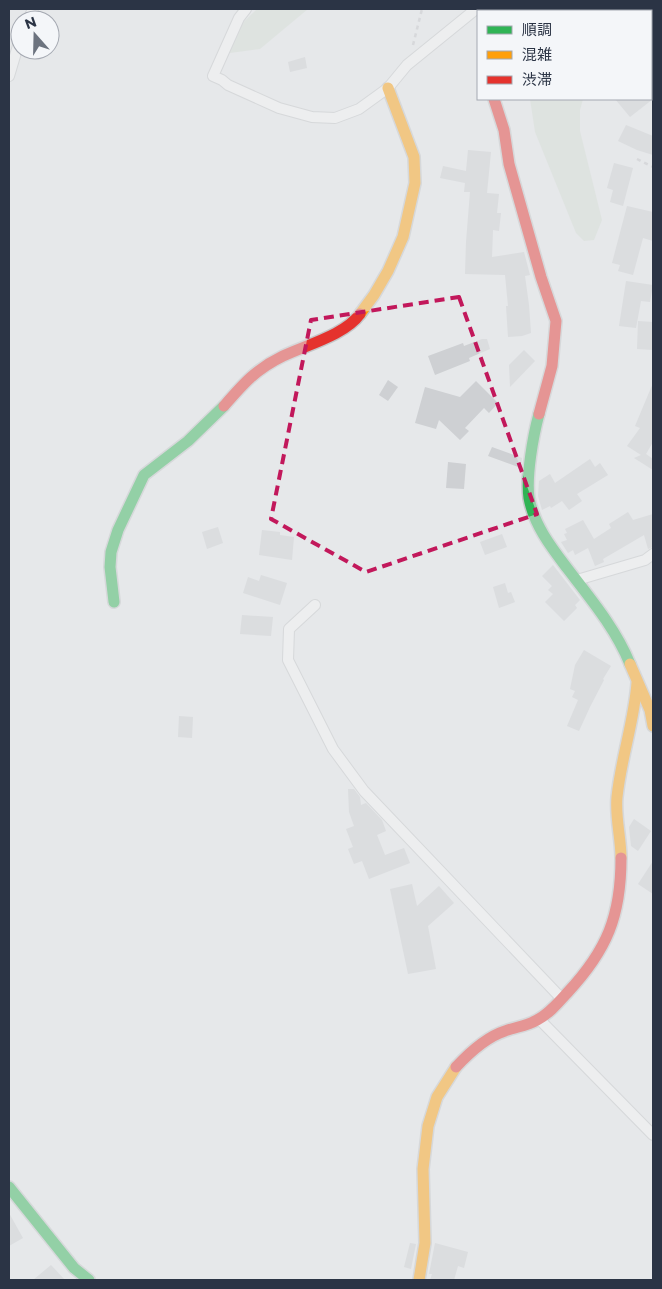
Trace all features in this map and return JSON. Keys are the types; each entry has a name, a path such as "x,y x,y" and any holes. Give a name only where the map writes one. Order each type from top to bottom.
{"main road":[{"path":"114,602 110,567 111,552 118,530 144,475 188,441 218,413 249,378 263,367 282,356 336,333 358,317 388,271 403,237 415,183 414,157 388,88"},
{"path":"494,100 504,130 512,173 541,277 556,321 552,366 534,433 529,497 535,519 549,544 577,580 624,649 650,710 653,726"},
{"path":"419,1280 425,1246 423,1154 437,1096 452,1072 470,1053 498,1034 540,1020 587,970 607,939 616,913 621,889 621,839 616,801 620,768 636,704 637,683"},
{"path":"9,1188 74,1268 89,1280"}],"street":[{"path":"246,9 239,18 213,76 228,85 279,108 312,117 335,118 359,109 388,88 406,66 476,9"},
{"path":"9,76 14,60"},
{"path":"577,580 645,560 653,554"},
{"path":"315,606 289,629 288,660 333,749 364,791 562,998"},
{"path":"540,1020 653,1134"}],"path":[{"path":"406,66 422,9"},
{"path":"637,159 653,167"}],"highlighted area":[{"path":"459,297 537,514 366,572 271,519 311,320"}],"shaded area":[{"path":"257,9 308,9 260,49 230,53 226,44 231,34"},
{"path":"653,9 653,67 652,10 577,10"},
{"path":"530,100 583,100 580,110 580,131 602,220 594,240 584,241 576,233 535,132"}],"building":[{"path":"305,57 307,68 290,72 288,62"},
{"path":"616,100 652,100 630,117"},
{"path":"626,125 653,136 653,155 618,141"},
{"path":"468,150 491,152 487,193 499,194 497,213 501,213 499,231 493,230 492,257 524,252 530,275 525,276 531,333 522,336 508,337 505,275 465,274 470,192 464,192 465,183 440,178 443,166 466,171"},
{"path":"614,163 633,168 623,206 610,202 613,190 607,188"},
{"path":"627,206 653,212 653,241 643,238 633,275 618,271 620,265 612,263"},
{"path":"626,281 653,285 650,302 641,301 636,328 619,326"},
{"path":"638,321 653,322 653,350 637,349"},
{"path":"487,339 490,349 469,358 470,361 435,375 428,356 463,343 464,346"},
{"path":"524,350 535,361 510,387 509,365"},
{"path":"388,380 398,387 388,401 379,395"},
{"path":"476,381 498,403 489,413 484,408 465,428 469,431 460,440 439,420 436,429 415,423 425,387 460,397"},
{"path":"653,383 653,442 646,454 653,459 653,470 634,458 641,455 627,446 640,428 635,426"},
{"path":"492,447 522,458 521,468 488,456"},
{"path":"590,459 595,467 600,463 608,475 577,494 582,501 569,510 562,501 551,508 550,506 542,510 538,496 539,481 550,474 555,483"},
{"path":"448,462 466,464 464,489 446,488"},
{"path":"628,512 633,520 653,514 653,547 648,549 644,535 603,559 604,562 595,566 588,548 575,555 573,550 568,553 561,542 567,540 564,534 567,533 565,529 583,520 594,539 611,528 609,524"},
{"path":"218,527 223,543 207,549 202,532"},
{"path":"262,530 280,532 280,535 294,537 292,560 259,555"},
{"path":"502,534 507,547 485,555 480,542"},
{"path":"553,565 580,600 575,605 577,608 564,621 545,602 553,594 548,590 552,586 542,576"},
{"path":"261,575 287,583 280,605 243,593 248,577 259,581"},
{"path":"505,583 508,593 511,592 515,602 499,608 493,587"},
{"path":"242,615 273,617 271,636 240,634"},
{"path":"584,650 611,666 579,731 567,726 578,700 572,697 575,691 570,689 575,665"},
{"path":"179,716 193,717 192,738 178,737"},
{"path":"348,789 354,789 360,797 361,805 366,803 382,820 386,831 377,835 385,855 404,848 410,863 369,879 362,861 354,864 348,849 353,847 346,829 354,826 349,812"},
{"path":"634,819 651,831 638,851 631,846 629,827"},
{"path":"653,861 653,894 638,884"},
{"path":"412,884 417,906 439,886 454,903 428,926 436,969 408,974 390,889"},
{"path":"9,1213 23,1238 9,1246"},
{"path":"410,1243 416,1244 411,1269 404,1267"},
{"path":"435,1243 468,1252 464,1268 458,1266 454,1280 430,1280 432,1274 429,1274"},
{"path":"51,1265 65,1280 33,1280"}],"traffic: fast":[{"path":"114,602 110,567 111,552 118,530 144,475 188,441 224,406"},
{"path":"539,414 532,444 528,479 531,508 549,544 610,626 630,664"},
{"path":"9,1187 74,1268 89,1280"}],"traffic: slow":[{"path":"360,314 388,271 403,237 415,183 414,157 388,88"},
{"path":"630,664 650,710 653,726"},
{"path":"621,858 617,797 637,683"},
{"path":"419,1280 425,1243 423,1169 428,1126 437,1097 456,1067"}],"traffic: jam":[{"path":"494,100 504,130 509,164 541,277 556,321 552,366 539,414"},
{"path":"224,406 244,384 265,366 283,356 335,334 345,328 360,314"},
{"path":"456,1067 491,1037 529,1024 546,1014 581,977 602,946 615,915 621,858"}]}
